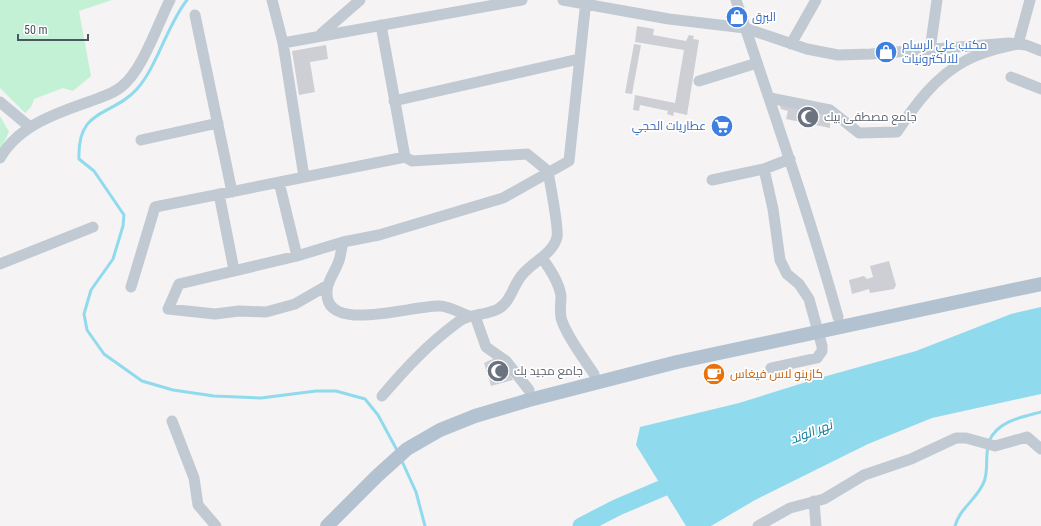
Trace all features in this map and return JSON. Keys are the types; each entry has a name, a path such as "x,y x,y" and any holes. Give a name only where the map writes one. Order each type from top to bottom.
{"main road":[{"path":"410,442 457,422 498,408 818,326 1041,275"},
{"path":"839,321 1041,284"},
{"path":"328,526 419,431 454,415 490,401 529,390 676,353 818,326"}],"street":[{"path":"0,158 12,143 30,127 51,115 112,92 127,82 146,52 170,0"},
{"path":"272,0 283,43 304,177"},
{"path":"321,35 360,0"},
{"path":"283,43 522,0"},
{"path":"562,0 586,1 669,19 745,28 807,49 838,54 1018,44 1041,50"},
{"path":"736,0 818,245 839,321"},
{"path":"792,44 816,0"},
{"path":"930,50 937,0"},
{"path":"1018,44 1030,0"},
{"path":"328,285 294,304 266,312 238,311 215,314 168,309 179,284 297,256 343,242 378,235 503,198 548,171 569,161 586,1"},
{"path":"195,15 232,192"},
{"path":"381,25 405,157"},
{"path":"770,98 830,110 858,133 897,132 914,106 936,81 950,70 974,57 1018,44"},
{"path":"394,101 579,59"},
{"path":"699,81 757,63"},
{"path":"1011,77 1041,89"},
{"path":"0,102 30,127"},
{"path":"142,140 218,123"},
{"path":"131,287 155,207 405,157 412,161 527,154 548,171 557,236 556,241 542,258 523,274 510,296 500,308 459,321 417,355 382,396"},
{"path":"712,180 764,169 790,159"},
{"path":"764,169 773,209 780,260 787,274 799,284 807,296 818,326 822,351 817,358 771,368"},
{"path":"279,182 297,256"},
{"path":"219,194 234,270"},
{"path":"0,264 93,227"},
{"path":"343,242 339,261 328,285 327,295 331,304 338,312 352,316 363,316 441,305 472,316 488,350 506,361 529,390"},
{"path":"542,258 551,270 560,290 561,315 564,326 594,374"},
{"path":"172,421 194,478 198,505 216,526"},
{"path":"758,526 790,508 824,499 864,475 911,459 956,438 995,446 1027,437 1041,449"},
{"path":"814,501 816,526"}],"green space":[{"path":"0,0 112,0 79,11 91,76 73,91 63,88 34,99 31,107 25,113 0,88"},
{"path":"0,116 9,132 0,151"}],"water":[{"path":"1041,307 1041,394 932,418 868,444 755,500 711,526 686,526 636,445 640,427 739,403 816,379 916,351 1011,314"}],"building":[{"path":"637,26 654,29 653,35 686,41 689,35 694,36 693,39 699,40 687,115 674,112 673,116 667,114 668,111 640,105 639,111 633,110 635,95 675,103 684,50 635,42"},
{"path":"634,44 641,45 632,94 625,93"},
{"path":"326,45 328,59 310,62 315,92 299,95 292,51"},
{"name":"جامع مصطفى بيك","path":"779,103 830,115 830,128 786,119 788,111 781,109"},
{"path":"889,261 896,285 894,289 870,293 869,289 852,294 849,280 864,276 867,279 873,277 870,266"},
{"name":"جامع مجيد بك","path":"497,357 504,362 513,380 491,386 484,363"}],"waterway":[{"path":"187,0 174,21 151,68 137,89 127,98 90,121 84,130 80,142 79,159 94,171 124,215 123,226 113,259 91,290 84,314 87,330 104,354 142,381 173,390 214,396 261,398 316,391 336,391 365,399 378,415 398,452"},
{"path":"989,441 993,434 1004,424 1041,412"},
{"path":"955,526 960,514 980,490 985,480 988,447"},
{"path":"401,459 416,492 425,526"},
{"name":"نهر الوند","path":"581,526 618,507 684,479"}],"place":[{"name":"البرق","path":"737,17"},
{"name":"مكتب علي الرسام للالكترونيات","path":"886,52"},
{"name":"جامع مصطفى بيك","path":"808,117"},
{"name":"عطاريات الحجي","path":"722,126"},
{"name":"جامع مجيد بك","path":"498,371"},
{"name":"كازينو لاس فيغاس","path":"714,374"}]}
